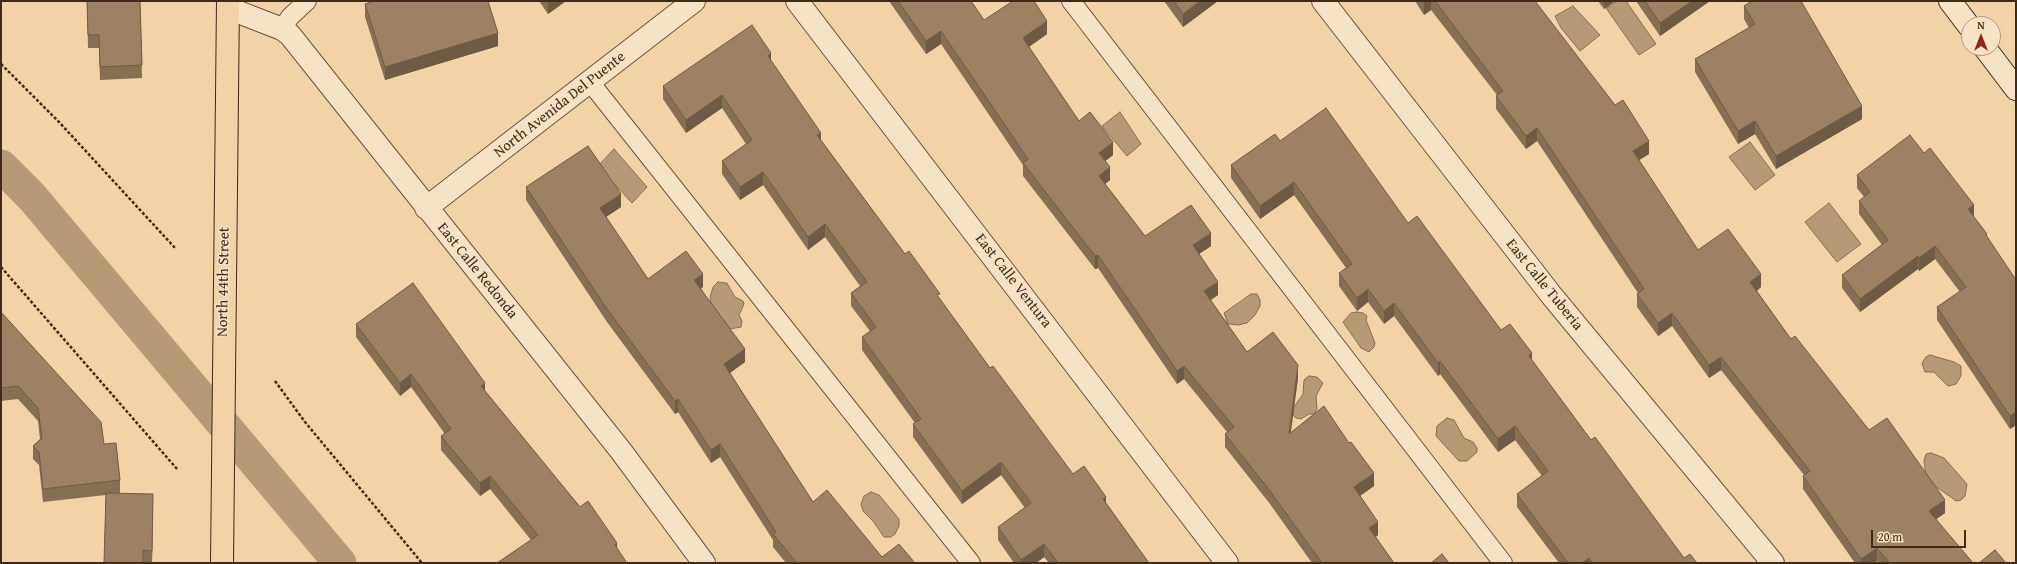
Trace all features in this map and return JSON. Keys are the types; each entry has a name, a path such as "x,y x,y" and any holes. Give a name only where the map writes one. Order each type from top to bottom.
{"main road":[{"name":"North 44th Street","path":"222,563 224,501 224,337 228,5"}],"street":[{"name":"North Avenida Del Puente","path":"426,208 694,1"},
{"name":"East Calle Ventura","path":"797,1 1227,563"},
{"name":"East Calle Tuberia","path":"1323,1 1552,296 1773,563"},
{"path":"1950,1 1961,16"},
{"name":"East Calle Redonda","path":"228,5 282,29 297,43 426,208 621,451 704,563"},
{"path":"1991,56 2016,89"}],"lane":[{"path":"282,29 290,17 307,1"},
{"path":"1071,1 1503,563"},
{"path":"590,82 971,563"}],"path":[{"path":"1,64 59,122 176,249"},
{"path":"1,267 177,469"},
{"path":"275,381 305,422 422,563"}],"shaded area":[{"path":"1617,1 1626,1 1656,44 1639,55 1606,8"},
{"path":"1573,6 1600,35 1580,51 1561,28 1555,16"},
{"path":"1120,112 1141,144 1127,156 1102,126"},
{"path":"1750,142 1775,175 1755,190 1729,157"},
{"path":"614,149 647,187 632,203 598,166"},
{"path":"1829,203 1861,244 1837,262 1805,222"},
{"path":"718,282 727,283 735,297 743,301 744,304 739,315 742,321 741,327 730,329 711,303 710,297 713,287"},
{"path":"1251,294 1257,294 1260,300 1260,306 1255,315 1247,323 1238,325 1228,324 1224,313"},
{"path":"1351,313 1363,313 1367,316 1366,320 1375,343 1374,347 1369,352 1361,348 1343,322"},
{"path":"1930,355 1954,362 1961,366 1961,376 1956,384 1948,386 1934,372 1925,372 1922,363 1926,357"},
{"path":"1309,376 1317,377 1323,383 1316,396 1317,409 1314,414 1309,414 1301,419 1296,418 1293,415 1294,407 1303,394 1304,380"},
{"path":"1447,418 1454,420 1464,438 1473,442 1477,448 1477,452 1467,461 1459,461 1436,436 1437,426"},
{"path":"1931,453 1944,458 1967,484 1965,496 1961,500 1956,501 1935,486 1926,476 1924,461 1926,454"},
{"path":"871,492 879,495 899,519 899,526 895,534 891,537 884,537 873,521 863,511 861,504 864,496"}],"building":[{"path":"87,1 140,1 142,65 100,67 99,35 88,35"},
{"path":"374,1 488,1 498,33 385,67 365,4"},
{"path":"898,1 971,1 984,20 1013,1 1034,1 1047,21 1023,38 1079,121 1090,112 1113,142 1099,153 1110,167 1099,176 1145,236 1191,205 1211,233 1193,245 1218,282 1204,291 1247,352 1273,332 1298,365 1289,434 1324,406 1349,443 1351,442 1374,473 1354,487 1378,522 1369,528 1394,563 1322,563 1270,491 1225,434 1234,427 1184,366 1177,371 1098,255 1095,256 1023,163 1028,159 941,31 926,41"},
{"path":"1174,1 1200,1 1183,14"},
{"path":"1435,1 1535,1 1615,105 1623,100 1649,141 1633,151 1698,250 1728,229 1761,274 1750,282 1791,339 1795,336 1869,430 1887,418 1945,500 1929,511 1973,563 1890,563 1877,548 1861,559 1803,476 1810,471 1721,357 1709,365 1672,313 1658,323 1637,294 1644,289 1537,128 1526,136 1496,96 1503,91"},
{"path":"1645,1 1692,1 1660,23"},
{"path":"1752,1 1801,1 1862,106 1776,156 1755,121 1738,131 1695,59 1755,24 1744,6"},
{"path":"752,25 771,53 768,56 821,133 817,135 905,254 909,251 940,294 937,295 990,368 993,366 1073,474 1084,466 1106,497 1103,499 1149,563 1058,563 1044,544 1021,560 998,527 1031,503 1001,462 962,491 913,424 921,419 862,337 876,327 851,293 867,282 825,224 808,237 763,172 740,187 722,161 752,140 722,95 686,120 663,86"},
{"path":"1326,108 1408,223 1417,216 1501,330 1510,324 1532,353 1529,356 1591,440 1595,437 1684,558 1690,554 1697,563 1593,563 1589,558 1582,563 1568,563 1517,494 1548,471 1515,426 1498,439 1440,361 1438,363 1394,303 1384,311 1368,289 1357,298 1339,273 1352,264 1294,182 1260,206 1231,165 1275,134 1280,141"},
{"path":"1910,135 1924,153 1930,148 1974,205 1968,209 1987,234 1986,235 2016,280 2016,412 2010,416 1937,307 1966,287 1935,246 1919,258 1918,256 1860,299 1842,275 1888,240 1859,201 1870,192 1857,175"},
{"path":"588,146 621,194 600,208 648,279 686,251 703,274 694,280 745,349 724,364 813,502 827,490 882,557 899,544 915,563 797,563 773,534 776,532 720,444 711,450 678,399 675,401 607,309 526,187"},
{"path":"413,283 485,383 481,386 580,507 588,501 617,543 615,545 627,563 497,563 538,535 490,476 480,483 441,436 451,429 411,374 400,383 356,324"},
{"path":"1,312 101,422 104,444 116,443 120,480 43,489 39,452 33,446 42,438 38,408 18,386 1,388"},
{"path":"106,493 153,494 152,551 143,550 143,563 104,563"},
{"path":"1995,550 2006,563 1979,563"},
{"path":"1442,554 1449,563 1431,563"}],"waterway":[{"path":"1,166 32,197 340,563"}]}
